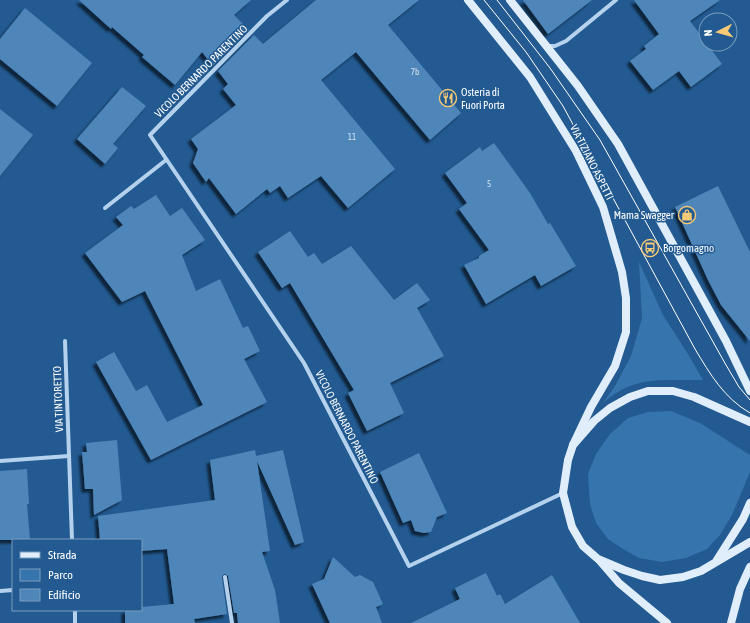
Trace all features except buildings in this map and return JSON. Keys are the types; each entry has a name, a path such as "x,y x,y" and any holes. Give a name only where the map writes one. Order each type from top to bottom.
{"street":[{"name":"VICOLO BERNARDO PARENTINO","path":"287,0 267,16 150,135 304,363 409,566 563,493"},
{"name":"VIA TIZIANO ASPETTI","path":"468,0 530,77 544,97 576,151 603,207 622,272 626,298 626,332 614,366 591,407 573,445 568,460 563,493"},
{"path":"510,0 578,86 618,144 726,341 750,391"},
{"path":"546,45 555,46 566,41 616,0"},
{"path":"105,208 166,160"},
{"name":"VIA TINTORETTO","path":"65,341 72,539"},
{"path":"573,445 594,421 610,408 648,391 673,391 694,397 750,422"},
{"path":"0,461 69,456"},
{"path":"563,493 572,527 583,546 598,559 619,583 667,623"},
{"path":"716,562 744,519 750,503"},
{"path":"598,559 624,570 660,580 683,577 702,571 750,542"},
{"path":"731,623 740,589 750,567"},
{"path":"226,577 232,623"},
{"path":"0,591 12,590"},
{"path":"75,611 75,623"}],"green space":[{"path":"639,262 663,315 703,380 663,380 638,383 627,387 603,403 615,386 631,356 642,318"},
{"path":"671,411 700,423 750,455 750,472 732,515 720,535 707,549 686,558 662,562 639,558 608,539 596,523 590,504 588,474 596,454 610,434 628,418 648,412"}],"tram line":[{"path":"484,0 526,52 563,106 706,367 725,393 750,413"},
{"path":"497,0 550,68 600,140 726,365 739,387 750,400"}],"place":[{"name":"Osteria di Fuori Porta","path":"448,98"},
{"name":"Mama Swagger","path":"687,215"},
{"name":"Borgomagno","path":"650,248"}]}
